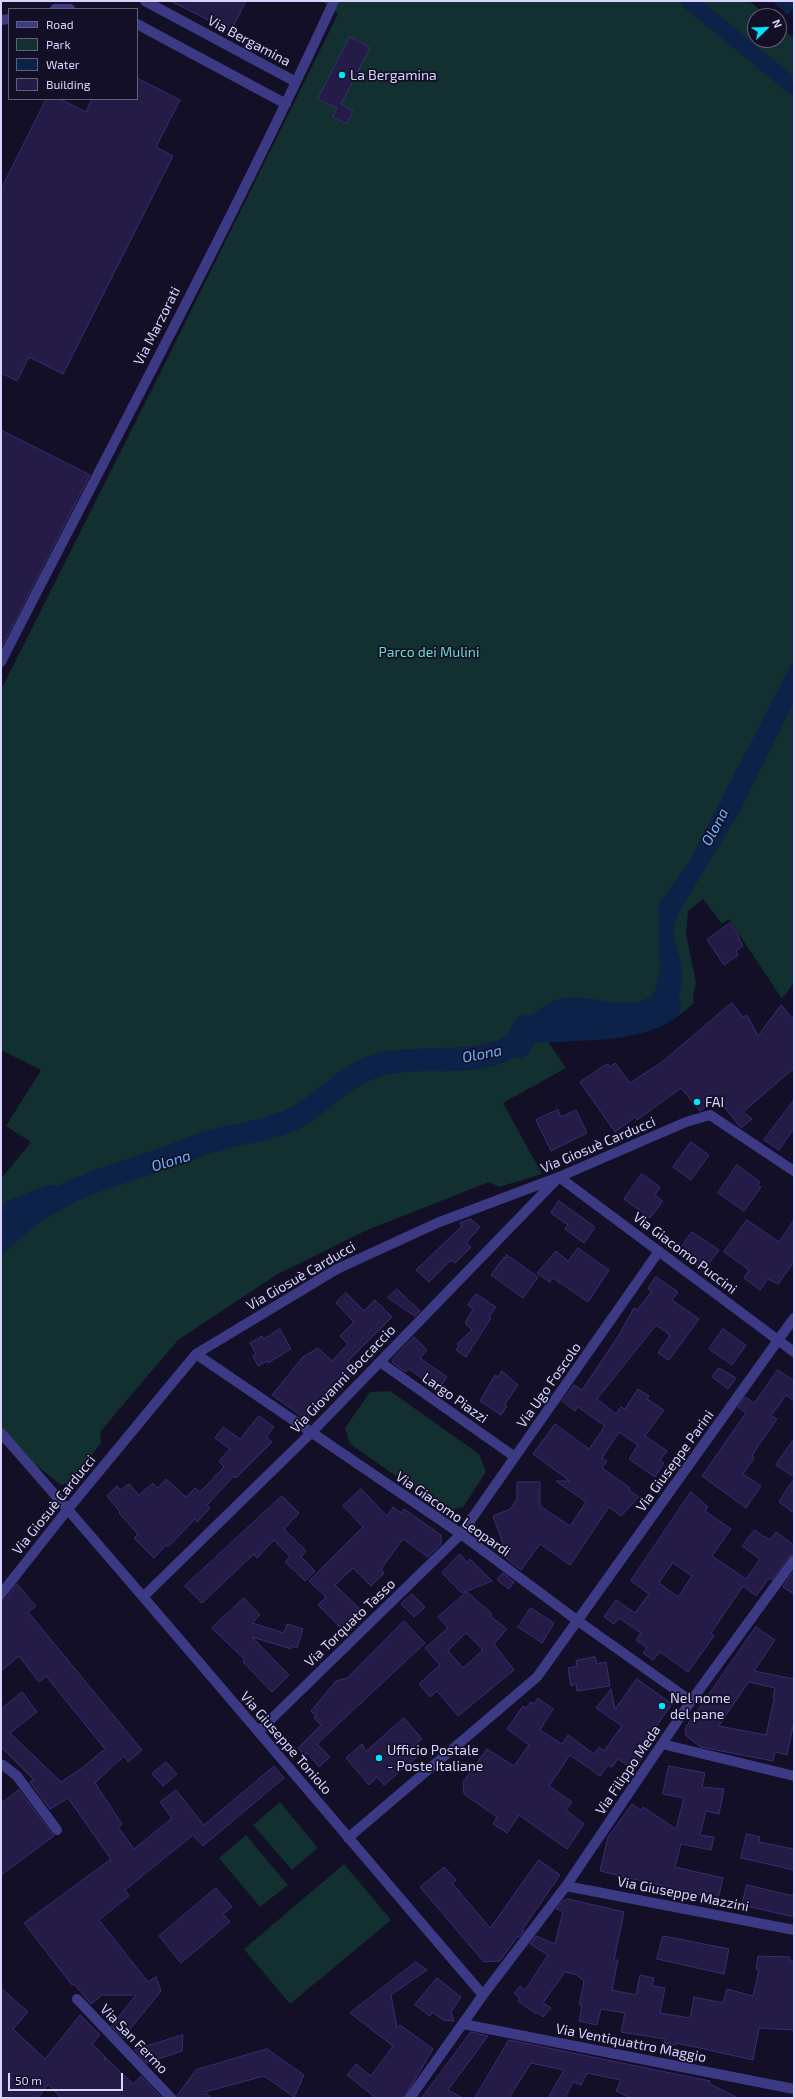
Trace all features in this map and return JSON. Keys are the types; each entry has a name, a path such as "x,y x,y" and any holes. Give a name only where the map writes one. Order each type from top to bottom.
{"street":[{"name":"Via Bergamina","path":"146,1 296,82"},
{"name":"Via Marzorati","path":"1,662 286,104 334,1"},
{"path":"138,25 286,104"},
{"name":"Via Giosuè Carducci","path":"1,1594 68,1509 196,1354 337,1269 437,1223 559,1177 686,1122 710,1115 794,1171"},
{"name":"Via Giacomo Puccini","path":"559,1177 794,1352"},
{"name":"Via Giovanni Boccaccio","path":"143,1597 311,1433 559,1177"},
{"name":"Via Ugo Foscolo","path":"461,1534 659,1251"},
{"name":"Via Giuseppe Parini","path":"348,1838 537,1677 794,1318"},
{"name":"Via Giacomo Leopardi","path":"196,1354 461,1534 578,1621 691,1701"},
{"name":"Largo Piazzi","path":"380,1362 515,1457"},
{"name":"Via Giuseppe Toniolo","path":"1,1433 259,1731 348,1838 483,1995"},
{"name":"Via Torquato Tasso","path":"259,1731 461,1534"},
{"name":"Via Filippo Meda","path":"410,2098 483,1995 566,1886 691,1701 794,1560"},
{"path":"662,1744 794,1776"},
{"path":"2,1765 17,1776 57,1830"},
{"name":"Via Giuseppe Mazzini","path":"566,1886 794,1930"},
{"name":"Via San Fermo","path":"77,1999 169,2097"},
{"name":"Via Ventiquattro Maggio","path":"463,2024 794,2089"}],"green space":[{"name":"Parco dei Mulini","path":"322,1 749,1 757,8 747,8 747,48 787,48 787,33 794,39 794,983 782,999 729,919 722,924 703,899 688,911 686,933 696,983 693,996 694,1003 679,1016 669,1022 656,1028 628,1034 555,1032 549,1043 566,1068 503,1103 542,1174 499,1187 489,1182 365,1231 276,1275 178,1340 100,1432 101,1443 69,1483 61,1485 1,1438 1,1179 31,1142 6,1126 41,1070 1,1050 1,690 338,14"},
{"path":"390,1391 479,1454 486,1472 463,1507 446,1511 350,1444 345,1428 370,1392"},
{"path":"280,1802 318,1848 292,1870 253,1825"},
{"path":"246,1835 288,1885 260,1907 219,1858"},
{"path":"344,1864 391,1920 290,2004 244,1949"}],"water":[{"path":"772,1 794,1 794,7 788,15 787,8 780,8"},
{"path":"794,659 794,701 792,706 740,811 677,915 674,939 680,957 682,978 676,1001 666,1014 656,1020 644,1022 589,1018 563,1020 555,1023 541,1033 514,1057 492,1066 461,1071 398,1073 370,1080 359,1086 317,1118 294,1131 204,1156 100,1191 73,1203 36,1225 1,1256 1,1225 37,1197 57,1186 99,1169 200,1133 276,1114 308,1097 340,1072 362,1058 375,1054 405,1049 466,1047 495,1041 512,1032 551,1002 568,997 627,1003 651,997 655,991 660,970 658,905 688,864"}],"building":[{"path":"171,1 246,1 231,31"},
{"name":"La Bergamina","path":"350,37 370,48 341,104 353,111 347,124 333,117 337,108 318,99"},
{"path":"138,79 180,100 156,147 173,156 63,374 29,357 17,381 1,373 1,189 46,100 62,100 86,112 92,100 138,100"},
{"path":"1,430 90,475 1,648"},
{"path":"730,923 736,931 743,946 736,951 738,955 724,965 707,940"},
{"path":"732,1003 743,1017 747,1015 758,1036 781,1005 794,1020 794,1068 743,1112 752,1119 741,1128 718,1099 700,1111 681,1088 637,1120 635,1117 615,1132 580,1082 602,1067 608,1064 610,1067 615,1063 630,1083 662,1062"},
{"path":"794,1100 794,1128 779,1150 764,1140"},
{"path":"558,1110 561,1117 576,1110 587,1133 551,1151 536,1120"},
{"path":"691,1142 709,1155 691,1180 673,1167"},
{"path":"737,1165 760,1182 758,1185 761,1187 744,1211 718,1193"},
{"path":"642,1174 660,1187 655,1195 663,1201 650,1218 624,1199"},
{"path":"559,1201 595,1227 584,1243 565,1229 568,1225 551,1213"},
{"path":"471,1219 480,1227 466,1243 471,1247 455,1263 451,1260 429,1282 416,1270 462,1226 460,1223"},
{"path":"747,1220 779,1242 794,1220 794,1262 778,1284 768,1279 760,1290 744,1278 749,1270 724,1252"},
{"path":"692,1232 719,1250 704,1270 678,1252"},
{"path":"578,1248 609,1270 588,1302 553,1278 550,1282 537,1273 556,1251 568,1261"},
{"path":"507,1255 538,1277 523,1298 491,1275"},
{"path":"656,1277 678,1292 672,1300 699,1319 669,1360 658,1353 670,1335 656,1325 597,1399 616,1414 621,1407 625,1409 638,1389 649,1396 647,1399 664,1410 645,1436 667,1451 660,1460 664,1463 655,1477 629,1459 638,1445 619,1432 602,1458 607,1461 602,1468 630,1488 629,1490 639,1497 621,1516 609,1507 570,1565 540,1544 521,1570 501,1554 505,1549 493,1516 510,1509 517,1499 517,1482 540,1482 540,1506 570,1526 586,1502 556,1481 570,1481 533,1454 555,1424 589,1449 605,1426 578,1407 575,1411 562,1401 574,1385 582,1390 619,1335 634,1308 637,1310 652,1291 648,1289"},
{"path":"397,1289 420,1311 415,1316 388,1298"},
{"path":"346,1293 364,1311 375,1300 392,1317 348,1361 358,1369 307,1420 272,1395 303,1357 318,1348 332,1361 348,1344 340,1336 354,1322 336,1303"},
{"path":"476,1294 496,1307 489,1317 491,1318 466,1357 456,1350 459,1345 457,1344 472,1330 465,1323 473,1309 468,1305"},
{"path":"280,1329 291,1349 268,1363 267,1361 258,1366 253,1356 256,1354 250,1343 262,1336 263,1339"},
{"path":"723,1329 746,1345 732,1365 709,1349"},
{"path":"414,1337 427,1350 420,1358 447,1377 438,1390 409,1369 405,1372 393,1363 392,1360"},
{"path":"719,1368 736,1378 728,1389 712,1377"},
{"path":"778,1370 794,1381 794,1401 786,1395 771,1416 777,1419 758,1446 752,1456 754,1458 743,1474 761,1486 746,1508 702,1476 746,1413 738,1407 745,1397 754,1403"},
{"path":"502,1371 518,1385 505,1404 507,1406 501,1415 480,1401 495,1375 498,1377"},
{"path":"259,1416 274,1427 266,1437 272,1442 236,1478 234,1476 207,1505 210,1508 197,1522 195,1519 168,1547 166,1545 154,1558 134,1538 138,1534 119,1513 120,1512 107,1496 117,1486 120,1490 129,1484 139,1495 153,1483 158,1488 166,1479 186,1497 195,1488 200,1492 224,1467 219,1461 230,1449 215,1438 223,1427 240,1439"},
{"path":"794,1439 794,1477 776,1465"},
{"path":"794,1479 794,1513 779,1502"},
{"path":"361,1489 387,1516 393,1507 401,1513 404,1509 441,1535 441,1544 428,1557 403,1539 381,1569 384,1573 371,1586 353,1568 335,1585 359,1608 351,1616 353,1618 342,1629 318,1605 326,1597 309,1581 363,1527 343,1506"},
{"path":"691,1492 708,1507 705,1511 731,1529 712,1556 746,1579 760,1559 742,1546 754,1530 770,1540 776,1532 794,1545 794,1554 789,1556 772,1580 769,1578 756,1596 743,1586 711,1633 714,1636 688,1672 660,1652 653,1660 643,1653 647,1648 636,1640 641,1633 619,1618 614,1624 604,1617 616,1600 635,1613 649,1594 631,1581","holes":["673,1563 692,1576 678,1597 659,1583"]},
{"path":"282,1496 299,1513 284,1529 306,1551 301,1557 315,1571 305,1581 285,1562 290,1557 274,1540 257,1558 254,1554 202,1603 185,1586"},
{"path":"460,1554 467,1563 470,1559 492,1581 462,1593 442,1573"},
{"path":"794,1571 794,1594 783,1587"},
{"path":"503,1573 514,1582 509,1589 497,1580"},
{"path":"17,1584 36,1606 28,1612 142,1750 128,1762 124,1756 95,1783 122,1824 118,1827 134,1849 172,1818 160,1802 176,1790 204,1825 274,1766 284,1778 203,1846 193,1835 125,1890 129,1896 99,1920 148,1982 156,1977 161,1991 123,2038 111,2026 136,1995 102,1995 91,2004 74,1984 72,1985 24,1923 111,1859 68,1798 50,1809 30,1782 34,1780 1,1747 1,1709 22,1692 37,1712 10,1733 61,1782 82,1768 105,1749 46,1676 39,1682 19,1656 1,1671 1,1600 6,1598"},
{"path":"467,1592 492,1614 490,1616 507,1629 494,1644 514,1670 458,1716 437,1691 430,1697 419,1684 440,1665 425,1648 448,1628 438,1617","holes":["466,1633 483,1650 463,1668 448,1651"]},
{"path":"412,1594 425,1607 414,1617 401,1604"},
{"path":"244,1598 260,1615 252,1623 284,1633 287,1624 303,1629 297,1648 291,1646 291,1649 252,1637 289,1675 272,1692 243,1662 245,1660 212,1628"},
{"path":"531,1608 554,1623 542,1643 518,1627"},
{"path":"404,1621 425,1643 317,1744 330,1757 319,1767 307,1753 305,1755 298,1748 321,1725 314,1718 316,1716 311,1711 336,1681 347,1678"},
{"path":"756,1627 775,1640 754,1671 794,1679 794,1721 787,1755 775,1752 773,1761 701,1747 686,1736 685,1729","holes":["749,1682 775,1688 766,1735 719,1726"]},
{"path":"595,1657 597,1664 606,1662 610,1686 577,1691 576,1684 571,1686 568,1668 577,1666 576,1661"},
{"path":"637,1679 672,1704 639,1751 644,1754 634,1770 618,1759 612,1767 608,1765 600,1776 570,1755 549,1786 572,1802 566,1810 584,1824 567,1849 519,1815 507,1833 493,1824 497,1817 464,1794 463,1782 487,1749 514,1766 529,1745 507,1729 523,1706 526,1708 531,1702 534,1704 538,1698 553,1709 540,1730 562,1744 568,1735 594,1754 599,1747 604,1751 622,1726 596,1708 611,1689 615,1709"},
{"path":"404,1718 422,1739 413,1746 420,1754 384,1785 377,1777 369,1785 346,1758 362,1744 366,1751"},
{"path":"166,1762 177,1774 163,1786 152,1774"},
{"path":"669,1766 705,1773 702,1787 724,1789 719,1814 706,1811 700,1835 714,1837 711,1850 681,1844 675,1867 723,1878 718,1899 600,1871 608,1837 632,1804 641,1810 643,1807 676,1829 684,1798 663,1794"},
{"path":"19,1790 54,1836 1,1875 1,1804"},
{"path":"747,1834 760,1837 759,1842 794,1849 794,1870 741,1858"},
{"path":"539,1860 560,1875 522,1930 524,1931 519,1937 517,1937 500,1961 484,1962 420,1887 444,1867 456,1880 452,1883 490,1928"},
{"path":"747,1885 794,1896 794,1917 742,1905"},
{"path":"216,1888 232,1907 223,1914 230,1922 181,1963 159,1936"},
{"path":"568,1899 624,1912 614,1960 618,1960 612,1990 636,1995 640,1975 654,1978 652,1986 665,1988 660,2013 690,2018 694,1997 723,2003 727,1989 753,1996 759,1970 756,1969 758,1956 790,1957 789,1961 794,1961 794,2030 759,2028 753,2060 677,2043 676,2045 664,2043 665,2039 621,2032 625,2013 601,2009 597,2025 579,2021 582,2005 579,2005 584,1981 575,1974 565,1972 543,2003 551,2008 543,2017 537,2012 536,2014 518,2001 520,1998 514,1993 520,1986 525,1990 548,1955 530,1944 536,1936 555,1944 563,1911 556,1909 563,1901"},
{"path":"663,1936 729,1949 724,1974 657,1959"},
{"path":"416,1962 427,1970 391,1995 397,2028 400,2025 433,2049 404,2098 376,2098 347,2075 356,2064 371,2076 393,2046 350,2013"},
{"path":"437,1978 461,1997 451,2012 454,2021 443,2020 432,2012 430,2016 415,2005"},
{"path":"1,1988 28,2012 13,2029 45,2059 80,2015 100,2035 92,2044 106,2058 104,2060 107,2059 133,2084 141,2076 162,2098 61,2098 48,2084 38,2098 1,2098"},
{"path":"471,2032 488,2036 448,2090 463,2098 422,2098"},
{"path":"183,2035 182,2051 146,2063 135,2050"},
{"path":"509,2040 710,2081 710,2084 738,2098 631,2098 616,2091 621,2080 587,2073 581,2085 573,2082 565,2098 548,2098 564,2070 531,2063 509,2098 475,2098"},
{"path":"267,2049 304,2075 294,2097 264,2076 205,2092 211,2098 177,2098 196,2070"}],"waterway":[{"path":"689,1 794,87"},
{"name":"Olona","path":"518,1044 526,1029 600,1026 620,1023 655,1014 667,1006"},
{"name":"Olona","path":"1,1222 15,1213 51,1199"}],"place":[{"name":"La Bergamina","path":"342,75"},
{"name":"FAI","path":"697,1102"},
{"name":"Nel nome del pane","path":"662,1706"},
{"name":"Ufficio Postale - Poste Italiane","path":"379,1758"}]}
